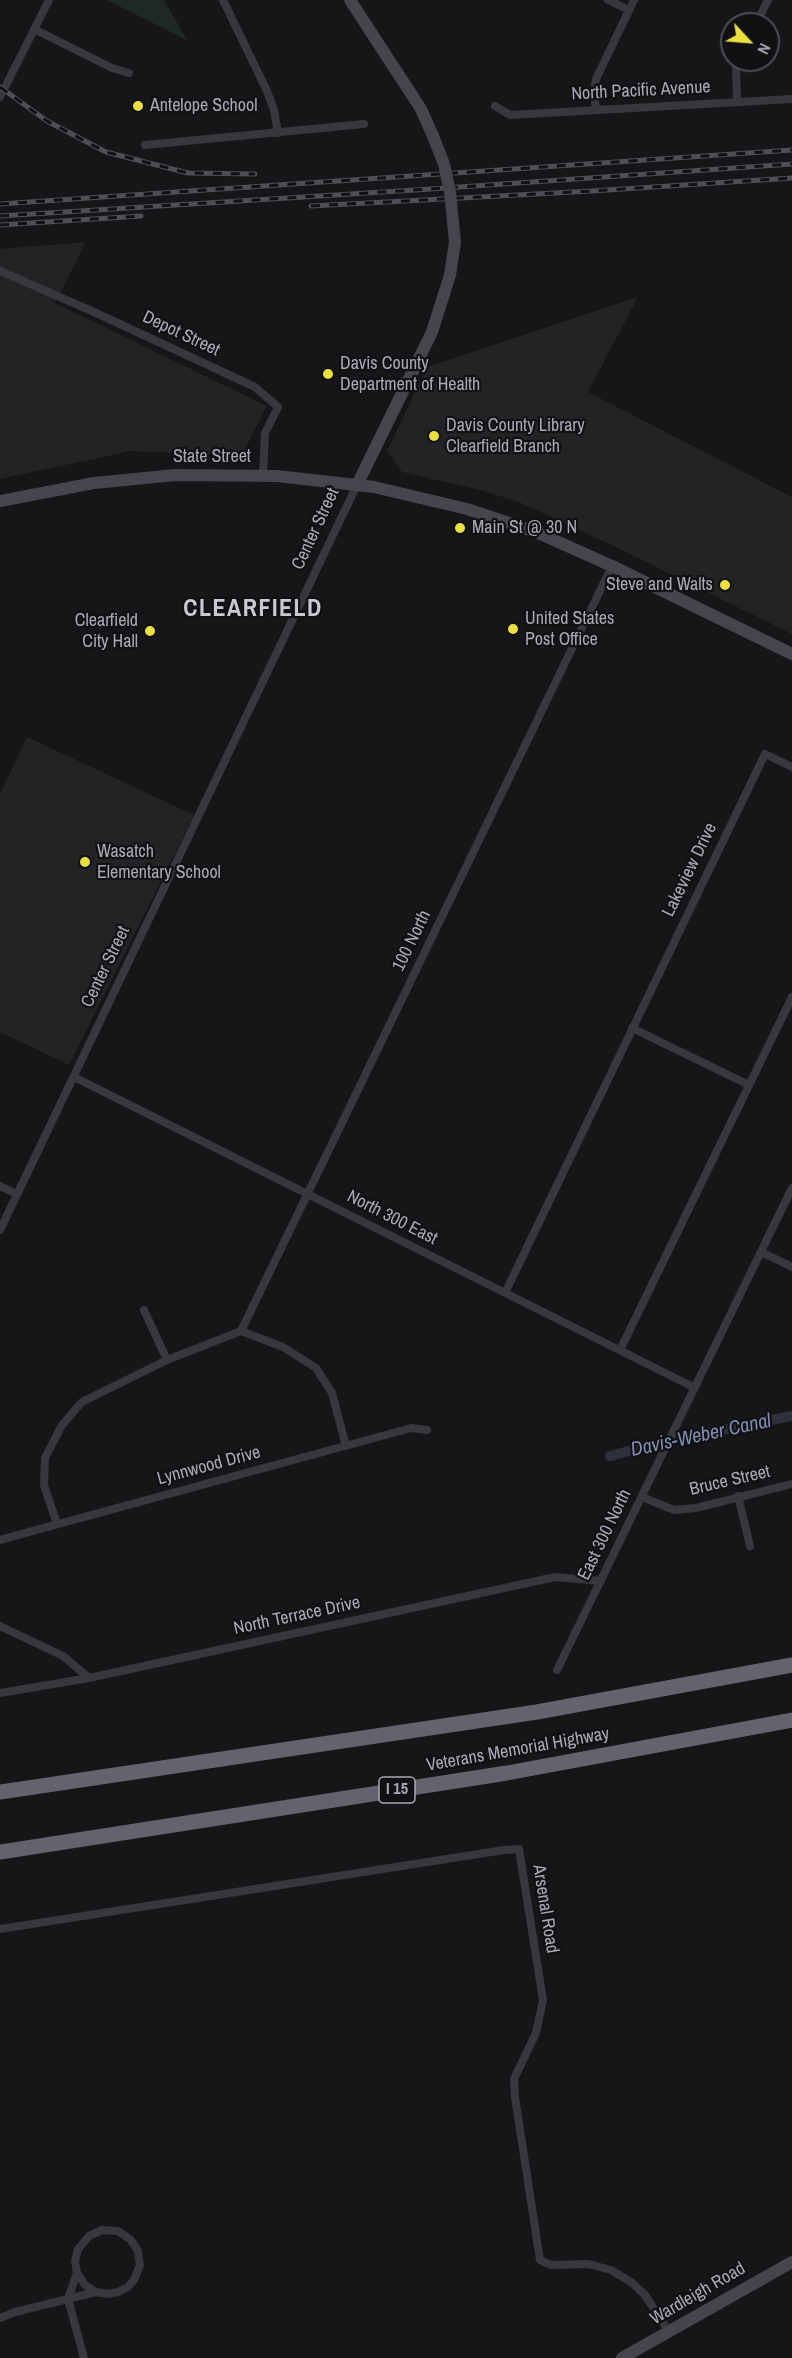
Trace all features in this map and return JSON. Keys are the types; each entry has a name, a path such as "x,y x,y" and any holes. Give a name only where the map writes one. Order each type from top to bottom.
{"highway":[{"name":"Veterans Memorial Highway","path":"0,1792 537,1712 792,1665"},
{"name":"Veterans Memorial Highway","path":"0,1852 507,1773 792,1720"}],"main road":[{"name":"Center Street","path":"350,0 421,110 433,136 444,164 450,192 455,242 450,275 432,332 357,485"},
{"name":"State Street","path":"0,501 94,483 196,474 263,475 357,485 425,498 517,525 612,566 792,654"},
{"name":"Wardleigh Road","path":"622,2358 792,2262"}],"street":[{"path":"0,97 49,0"},
{"path":"223,0 267,91 274,110 278,133"},
{"path":"608,0 629,10"},
{"path":"596,110 594,92 596,79 634,0"},
{"path":"34,29 112,68 129,73"},
{"path":"736,72 737,102"},
{"name":"North Pacific Avenue","path":"495,106 510,115 792,99"},
{"path":"146,145 364,124"},
{"name":"Depot Street","path":"0,271 255,387 278,406 265,433 263,475"},
{"name":"Center Street","path":"0,1230 357,485"},
{"name":"100 North","path":"241,1331 612,566"},
{"name":"Lakeview Drive","path":"505,1293 765,754 792,767"},
{"path":"620,1350 792,997"},
{"path":"632,1028 749,1085"},
{"name":"North 300 East","path":"74,1077 695,1388"},
{"path":"0,1186 17,1194"},
{"name":"East 300 North","path":"557,1670 792,1188"},
{"path":"761,1252 792,1267"},
{"path":"144,1310 167,1360"},
{"path":"57,1524 44,1485 45,1458 62,1425 82,1402 167,1360 241,1331 283,1347 316,1368 332,1393 346,1446"},
{"name":"Lynnwood Drive","path":"0,1540 411,1428 427,1430"},
{"name":"Bruce Street","path":"642,1497 674,1510 696,1508 792,1484"},
{"path":"738,1496 750,1546"},
{"name":"North Terrace Drive","path":"0,1693 89,1678 555,1577 601,1581"},
{"path":"0,1626 63,1656 89,1678"},
{"name":"Arsenal Road","path":"0,1929 519,1849 543,2000 536,2032 514,2079 540,2260 550,2265 588,2264 611,2270 631,2282 645,2295 669,2332"},
{"path":"102,2230 118,2231 131,2240 138,2251 140,2265 134,2280 118,2292 107,2294 96,2292 85,2285 77,2273 75,2261 78,2249 89,2236 102,2230"},
{"path":"77,2273 68,2299 84,2358"},
{"path":"0,2318 96,2292"}],"shaded area":[{"path":"107,0 164,0 187,40"},
{"path":"86,242 55,303 267,406 241,456 131,451 0,479 0,249"},
{"path":"638,297 588,392 792,497 792,634 519,502 480,490 402,472 387,451 427,367"},
{"name":"Wasatch Elementary School","path":"27,737 194,815 69,1065 0,1032 0,794"}],"waterway":[{"name":"Davis-Weber Canal","path":"610,1456 670,1440 792,1416"}],"railway":[{"path":"0,87 47,121 106,152 188,173 255,174"},
{"path":"0,204 792,150"},
{"path":"0,216 792,164"},
{"path":"311,206 792,178"},
{"path":"0,225 141,216"}],"place":[{"name":"Antelope School","path":"138,106"},
{"name":"Davis County Department of Health","path":"328,374"},
{"name":"Davis County Library Clearfield Branch","path":"434,436"},
{"name":"Main St @ 30 N","path":"460,528"},
{"name":"Steve and Walts","path":"725,585"},
{"name":"United States Post Office","path":"513,629"},
{"name":"Clearfield City Hall","path":"150,631"},
{"name":"Wasatch Elementary School","path":"85,862"}],"district":[{"name":"CLEARFIELD","path":"253,610"}]}
